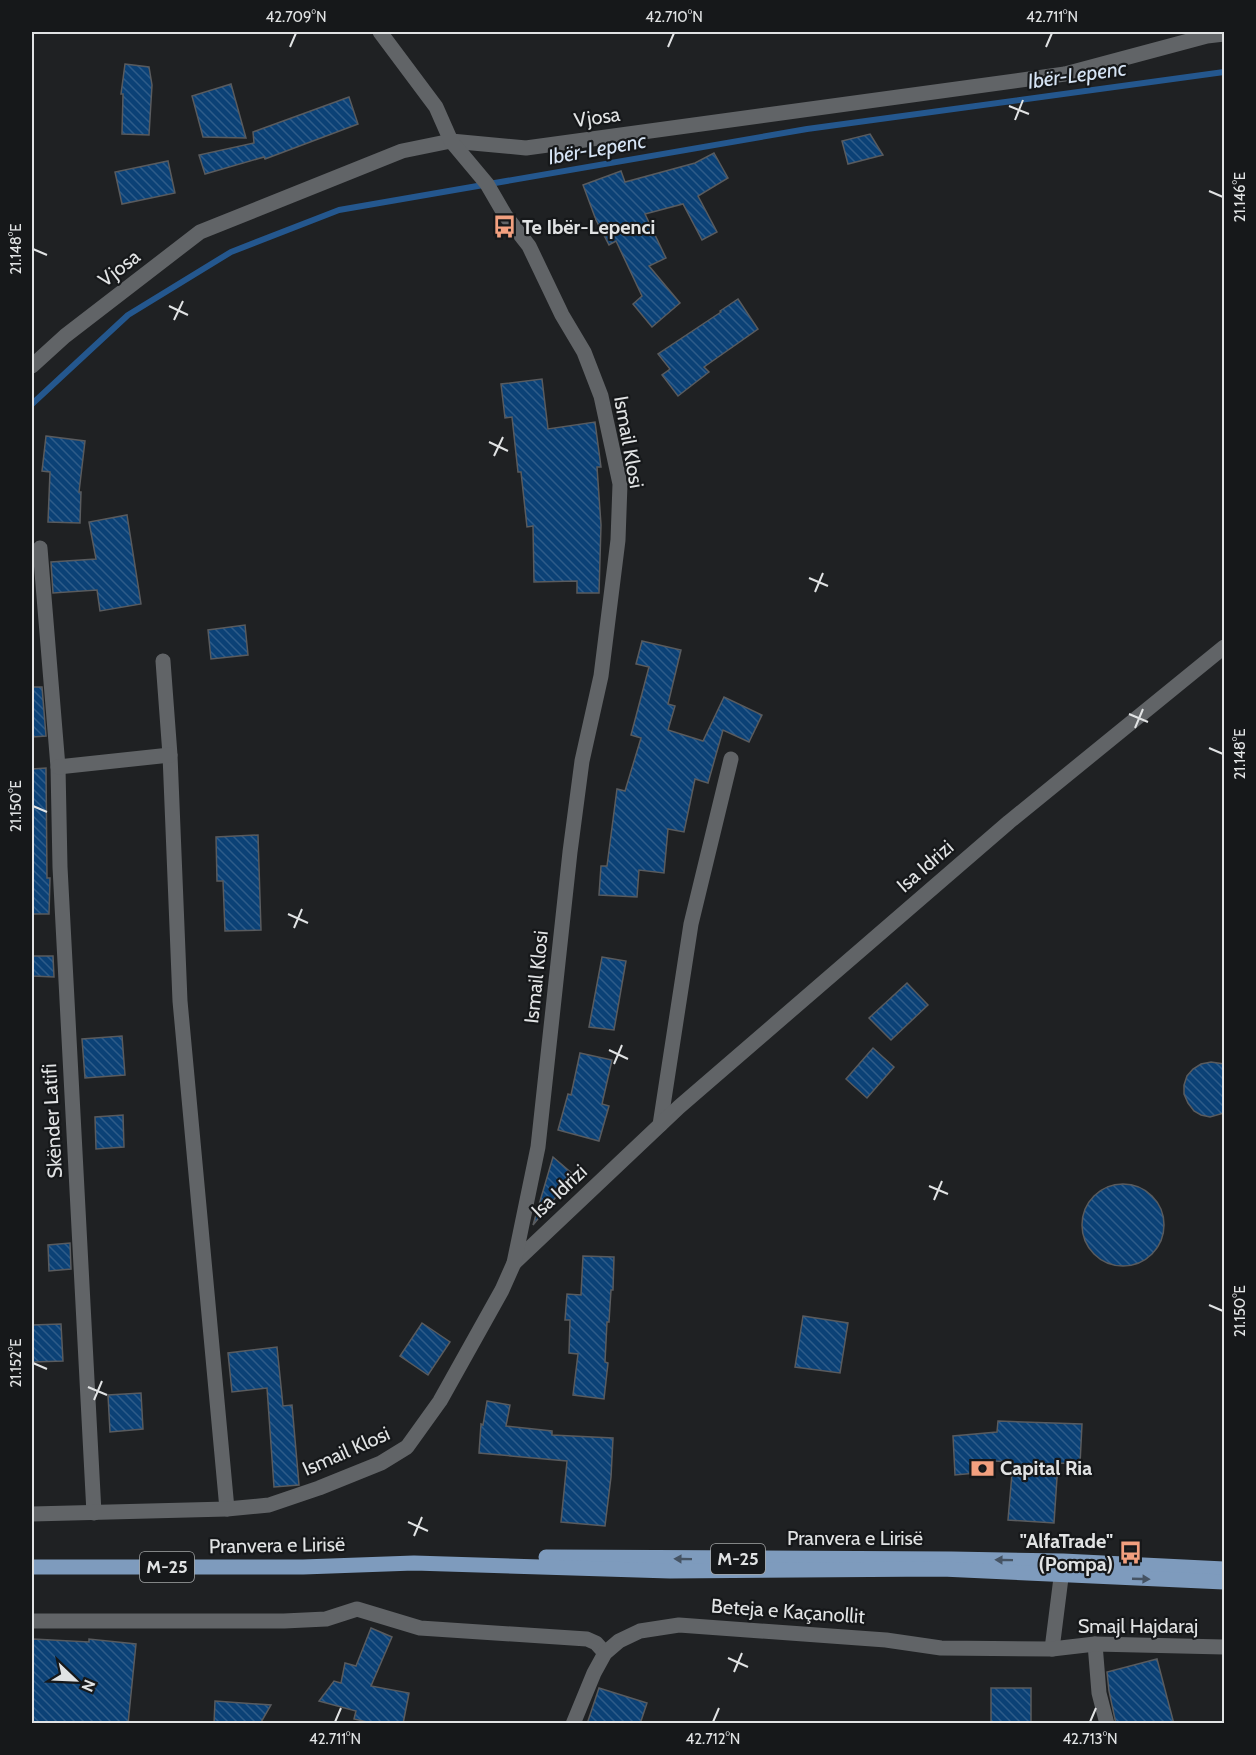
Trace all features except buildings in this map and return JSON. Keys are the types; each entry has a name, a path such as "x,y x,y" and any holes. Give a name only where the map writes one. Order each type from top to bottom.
{"main road":[{"name":"Pranvera e Lirisë","path":"32,1567 303,1567 414,1563 670,1571 1224,1569"},
{"name":"Pranvera e Lirisë","path":"1062,1568 1224,1582"}],"street":[{"name":"Ismail Klosi","path":"32,1514 227,1509 269,1504 319,1488 381,1463 407,1448 440,1401 502,1290 514,1263 538,1147 571,841 582,761 602,676 618,540 620,484 601,396 584,352 562,315 529,246 505,215 487,184 451,141 436,107 380,32"},
{"name":"Vjosa","path":"32,366 65,336 200,232 402,152 451,141 526,148 1065,74 1208,34 1224,34"},
{"name":"Skënder Latifi","path":"40,548 58,767 60,867 94,1513"},
{"name":"Isa Idrizi","path":"514,1263 660,1125 1009,822 1224,647"},
{"path":"163,661 170,755 180,1001 227,1509"},
{"path":"58,767 170,755"},
{"path":"660,1125 691,924 731,759"},
{"path":"1052,1649 1062,1568"},
{"path":"32,1621 284,1621 326,1619 357,1610 420,1628 587,1639 596,1643 605,1653"},
{"name":"Beteja e Kaçanollit","path":"573,1724 594,1673 605,1653 619,1641 640,1631 679,1625 874,1639 941,1648 1052,1649"},
{"path":"1095,1644 1099,1693 1107,1724"},
{"name":"Smajl Hajdaraj","path":"1052,1649 1095,1644 1224,1647"}],"waterway":[{"name":"Ibër-Lepenc","path":"32,404 128,315 231,252 339,210 807,129 1224,72"}],"place":[{"name":"Te Ibër-Lepenci","path":"504,227"},
{"name":"Capital Ria","path":"982,1468"},
{"name":"\"AlfaTrade\" (Pompa)","path":"1131,1553"}]}
